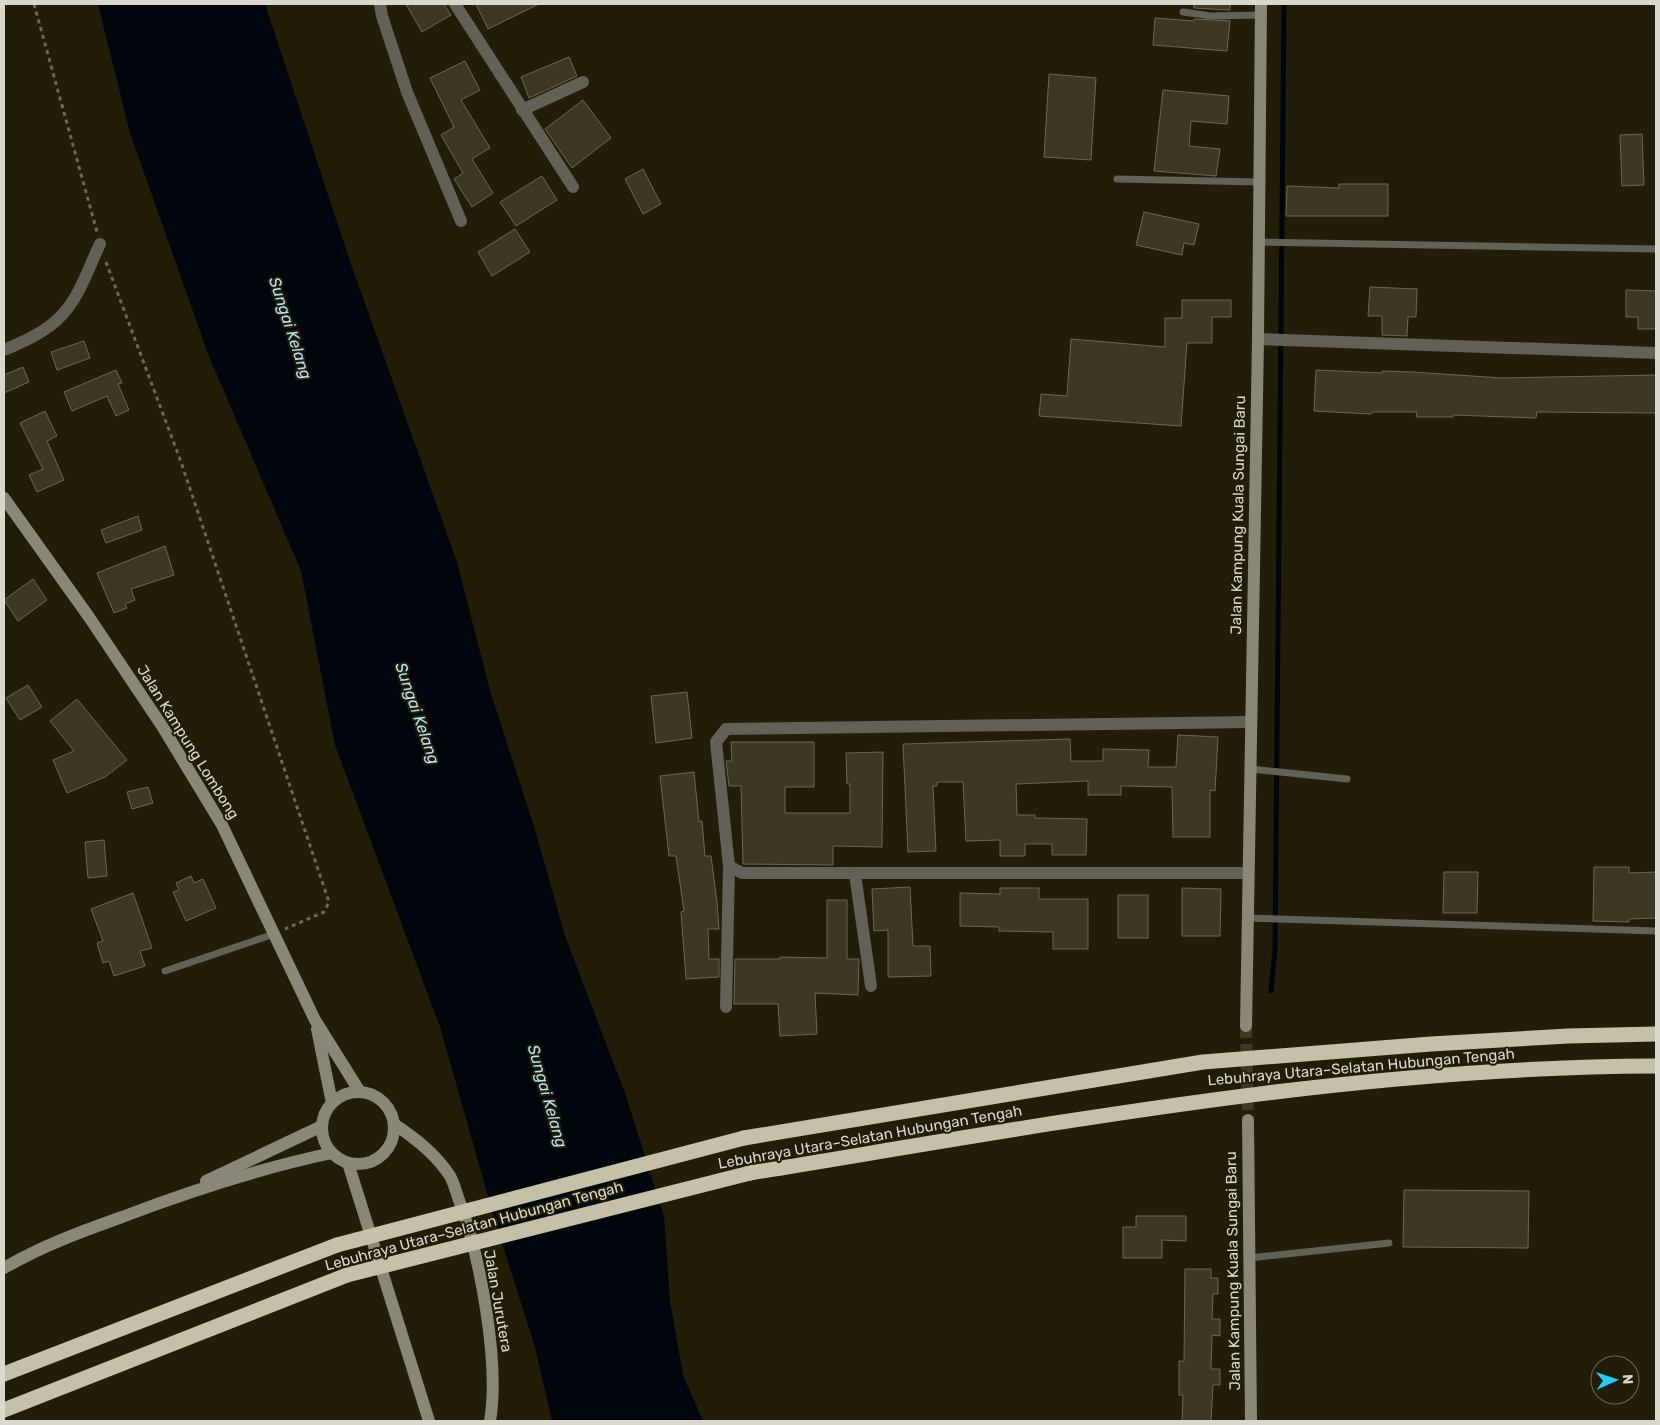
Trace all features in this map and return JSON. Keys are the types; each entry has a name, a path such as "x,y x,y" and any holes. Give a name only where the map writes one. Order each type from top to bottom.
{"highway":[{"name":"Lebuhraya Utara–Selatan Hubungan Tengah","path":"4,1374 338,1245 744,1138 1204,1062 1568,1036 1656,1034"},
{"name":"Lebuhraya Utara–Selatan Hubungan Tengah","path":"4,1410 347,1275 750,1173 1227,1097 1335,1084 1570,1066 1656,1066"}],"street":[{"path":"380,4 382,16 407,92 461,221"},
{"path":"455,4 573,187"},
{"name":"Jalan Kampung Kuala Sungai Baru","path":"1246,1026 1251,722 1263,339 1263,242 1259,182 1261,10"},
{"path":"522,110 583,82"},
{"path":"4,350 30,338 60,318 70,306 100,244"},
{"path":"1263,339 1656,353"},
{"name":"Jalan Kampung Lombong","path":"4,498 89,617 162,726 222,825 315,1020"},
{"path":"726,1008 729,866 716,742 726,729 1251,722"},
{"path":"729,866 742,874 1248,873"},
{"path":"855,874 871,986"},
{"path":"315,1020 360,1092"},
{"path":"315,1020 332,1103"},
{"path":"360,1092 370,1094 383,1102 392,1114 394,1136 382,1156 365,1163 348,1163 332,1153 326,1145 322,1126 327,1110 332,1103 340,1097 360,1092"},
{"name":"Jalan Kampung Kuala Sungai Baru","path":"1248,1120 1252,1421"},
{"name":"Jalan Jurutera","path":"394,1124 418,1141 450,1176 467,1220 479,1276 493,1368 493,1404 490,1421"},
{"path":"165,1200 322,1126"},
{"path":"4,1268 38,1248 165,1200 290,1162 332,1153"},
{"path":"348,1163 429,1421"}],"lane":[{"path":"1183,12 1210,16 1261,10"},
{"path":"1117,179 1259,182"},
{"path":"1263,242 1656,249"},
{"path":"1250,769 1347,778"},
{"path":"1247,918 1656,932"},
{"path":"165,971 274,934"},
{"path":"1249,1258 1389,1243"}],"path":[{"path":"34,4 100,244 181,462 329,902 324,912 274,934"}],"water":[{"name":"Sungai Kelang","path":"98,4 265,4 351,264 457,562 491,694 534,826 565,936 625,1093 664,1216 670,1301 683,1375 703,1421 552,1421 535,1347 495,1221 440,1027 335,745 301,571 208,354 130,133"}],"building":[{"path":"406,4 444,4 451,15 422,32"},
{"path":"476,4 539,4 488,29"},
{"path":"1194,4 1230,4 1230,10 1194,8"},
{"path":"1155,18 1230,21 1227,51 1153,45"},
{"path":"569,57 577,76 529,98 521,77"},
{"path":"465,61 480,90 461,100 490,148 472,159 493,193 472,207 454,179 463,173 441,135 454,127 430,78"},
{"path":"1049,74 1096,78 1091,160 1044,157"},
{"path":"1163,90 1229,96 1227,124 1191,121 1189,146 1220,149 1216,176 1154,171"},
{"path":"583,100 611,138 572,168 545,129"},
{"path":"1642,134 1644,185 1622,186 1620,135"},
{"path":"643,169 661,204 643,214 625,179"},
{"path":"542,176 557,200 516,226 500,202"},
{"path":"1339,184 1388,184 1388,216 1286,216 1287,186 1339,188"},
{"path":"1144,212 1199,224 1194,245 1184,243 1182,255 1136,245"},
{"path":"515,229 530,252 492,276 478,252"},
{"path":"1370,287 1417,289 1416,317 1408,317 1407,336 1382,335 1382,316 1368,316"},
{"path":"1626,290 1656,291 1656,329 1638,329 1638,317 1626,317"},
{"path":"1182,300 1231,300 1231,317 1212,317 1212,343 1187,343 1181,426 1039,416 1041,394 1067,396 1071,339 1165,347 1165,318 1182,318"},
{"path":"84,341 90,358 57,370 51,352"},
{"path":"23,367 29,382 4,393 4,375"},
{"path":"116,370 122,383 118,384 129,410 116,416 107,396 72,411 64,392"},
{"path":"1316,370 1382,373 1382,371 1412,372 1502,378 1656,375 1656,413 1537,412 1536,418 1453,415 1453,417 1416,417 1417,412 1372,412 1371,414 1314,411"},
{"path":"45,411 57,436 47,441 64,480 37,492 29,475 43,469 20,423"},
{"path":"138,516 142,530 106,543 101,530"},
{"path":"165,546 174,575 131,589 135,600 125,604 127,608 114,613 97,573"},
{"path":"33,579 47,600 18,621 4,600"},
{"path":"28,685 42,707 20,720 6,698"},
{"path":"687,692 692,738 656,743 651,696"},
{"path":"77,699 127,760 105,777 67,793 53,760 74,751 50,721"},
{"path":"1178,735 1218,737 1215,791 1210,790 1210,837 1173,837 1172,787 1121,786 1121,795 1088,795 1088,781 1016,784 1017,815 1035,815 1035,818 1087,819 1086,855 1052,855 1052,844 1025,844 1025,856 1000,856 1000,840 966,841 963,782 937,782 937,786 933,786 936,851 908,852 903,744 1070,739 1071,761 1103,761 1103,749 1149,750 1148,767 1176,767"},
{"path":"731,742 814,742 814,787 785,787 785,813 850,813 850,784 847,784 846,753 883,752 882,847 833,846 833,865 743,864 741,786 729,786 726,761 732,761"},
{"path":"694,772 699,822 702,821 705,856 711,856 717,902 719,929 708,929 709,959 719,959 719,977 686,979 681,912 684,911 676,856 669,856 660,776"},
{"path":"148,787 153,803 132,809 127,792"},
{"path":"104,840 107,876 88,878 85,842"},
{"path":"1594,867 1629,867 1629,873 1656,872 1656,918 1629,919 1629,922 1593,921"},
{"path":"1444,872 1478,872 1477,913 1443,913"},
{"path":"191,876 194,883 203,879 216,908 186,921 173,892 179,890 176,883"},
{"path":"910,887 913,946 930,946 931,976 888,977 888,930 874,931 872,889"},
{"path":"1000,888 1039,888 1039,899 1088,899 1088,949 1053,949 1053,932 999,931 999,927 960,926 960,893 1000,894"},
{"path":"1182,888 1221,889 1220,936 1182,936"},
{"path":"133,893 152,948 140,951 145,966 114,976 109,961 103,963 97,943 103,941 91,909"},
{"path":"1118,895 1148,895 1148,938 1118,938"},
{"path":"827,900 847,900 847,959 859,959 858,995 815,993 817,1034 780,1036 778,1004 734,1004 735,959 780,959 780,957 827,958"},
{"path":"1404,1190 1529,1191 1528,1248 1403,1247"},
{"path":"1136,1216 1186,1216 1186,1241 1162,1240 1162,1258 1123,1258 1123,1227 1136,1227"},
{"path":"1185,1269 1211,1269 1211,1278 1218,1278 1218,1294 1213,1294 1212,1319 1220,1319 1220,1336 1212,1335 1211,1369 1220,1369 1220,1385 1213,1385 1211,1421 1182,1421 1183,1395 1179,1395 1179,1361 1184,1361"}],"waterway":[{"path":"1271,991 1275,950 1284,4"}],"tunnel":[{"path":"1246,1026 1248,1120"}]}
